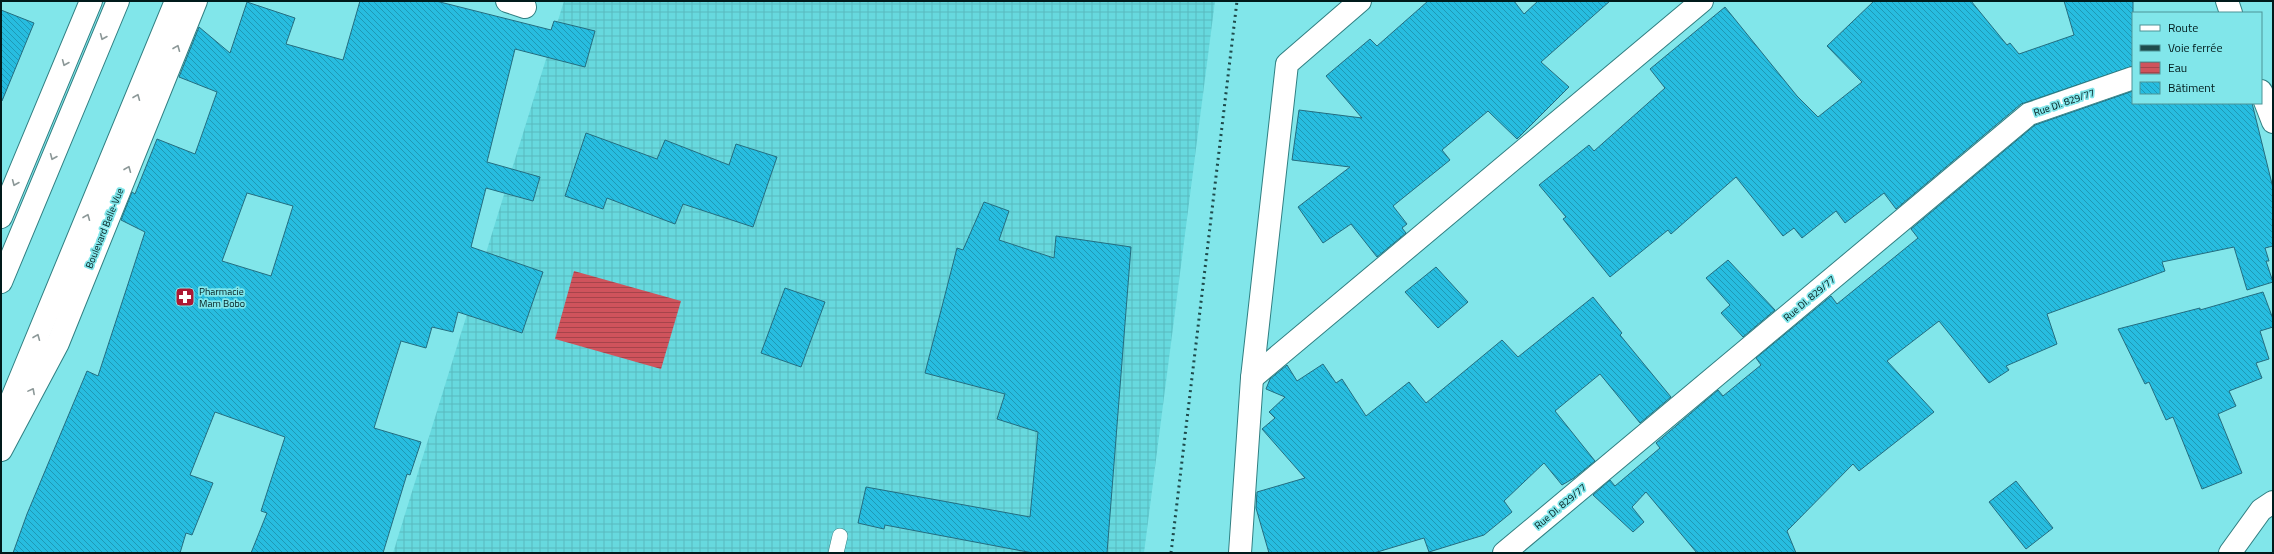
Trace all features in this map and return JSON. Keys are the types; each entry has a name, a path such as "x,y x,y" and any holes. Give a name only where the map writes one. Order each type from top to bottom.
{"street":[{"path":"1,217 91,1"},
{"path":"1,282 118,1"},
{"name":"Boulevard Belle-Vue","path":"1,425 176,1"},
{"name":"Boulevard Belle-Vue","path":"1,450 58,343 196,1"},
{"path":"1240,553 1252,378 1287,64 1360,1"},
{"path":"1252,378 1702,1"},
{"path":"2226,1 2231,12"},
{"name":"Rue DI. 829/77","path":"1504,553 2029,114 2132,78"},
{"path":"2262,94 2273,122"},
{"path":"2230,553 2261,510 2273,502"}],"lane":[{"path":"836,553 840,536"}],"shaded area":[{"path":"564,1 1215,1 1144,553 393,553"}],"water":[{"path":"574,271 681,301 661,369 555,339"}],"building":[{"path":"360,1 436,1 551,30 554,21 595,31 585,67 515,49 487,162 540,177 533,201 486,188 471,247 543,272 522,333 458,312 453,332 432,327 426,348 401,341 374,428 421,442 410,475 407,474 383,553 251,553 267,513 261,511 285,437 215,412 190,475 213,483 192,535 186,533 180,553 13,553 27,514 87,371 98,376 145,232 121,220 132,192 135,194 157,139 195,154 217,92 179,77 199,27 230,53 247,2 295,18 286,44 343,60","holes":["247,193 293,206 271,276 222,261"]},
{"path":"1428,1 1514,1 1524,14 1538,1 1610,1 1541,62 1569,87 1517,139 1488,111 1442,150 1450,160 1393,206 1407,224 1402,228 1406,233 1377,257 1351,224 1323,243 1298,207 1350,167 1292,160 1299,110 1362,118 1326,76 1370,39 1377,46"},
{"path":"1874,1 1971,1 2007,45 2010,43 2019,54 2074,35 2064,1 2133,1 2132,66 2021,104 1896,209 1884,193 1845,223 1836,211 1802,238 1794,228 1783,236 1736,177 1671,234 1668,230 1610,277 1563,219 1566,217 1539,185 1589,145 1594,151 1665,88 1650,69 1725,7 1797,96 1818,117 1862,82 1827,46"},
{"path":"1,10 34,23 2,101 1,101"},
{"path":"2132,91 2132,104 2252,104 2273,188 2273,246 2265,248 2269,261 2266,261 2273,282 2247,290 2234,247 2162,262 2165,271 2047,314 2057,344 2006,366 2009,370 1989,383 1939,321 1887,361 1934,412 1859,471 1853,464 1787,531 1796,553 1697,553 1646,492 1632,507 1644,522 1633,532 1593,495 1610,480 1615,486 1660,448 1656,443 1718,390 1723,396 1761,365 1756,358 1831,296 1837,304 1918,238 1911,229 2035,125"},
{"path":"586,133 657,159 665,140 729,165 736,144 777,157 753,227 683,204 675,224 607,198 603,209 565,196"},
{"path":"984,202 1009,211 999,240 1054,258 1056,236 1131,247 1107,553 1033,553 885,525 884,529 858,523 866,487 1030,517 1038,432 997,419 1005,394 925,373 957,248 963,250"},
{"path":"1728,260 1775,310 1743,337 1721,313 1730,305 1706,278"},
{"path":"1436,267 1468,302 1438,328 1405,292"},
{"path":"785,288 825,302 801,367 761,353"},
{"path":"2263,292 2273,319 2273,327 2260,331 2269,359 2256,363 2262,378 2229,391 2236,406 2218,414 2242,473 2202,489 2173,417 2166,420 2149,382 2145,384 2118,329 2200,308 2200,310"},
{"path":"1593,297 1622,333 1620,335 1671,397 1640,423 1600,374 1555,411 1595,461 1574,478 1562,485 1544,463 1504,501 1512,512 1484,535 1429,552 1424,538 1374,553 1269,553 1256,508 1257,492 1305,478 1262,429 1275,418 1269,412 1285,397 1266,389 1270,379 1287,365 1297,381 1323,364 1336,383 1342,379 1366,416 1409,382 1426,403 1502,340 1518,357"},
{"path":"2016,481 2053,528 2026,549 1989,502"}],"railway":[{"path":"1171,553 1237,1"}],"place":[{"name":"Pharmacie Mam Bobo","path":"185,297"}]}
